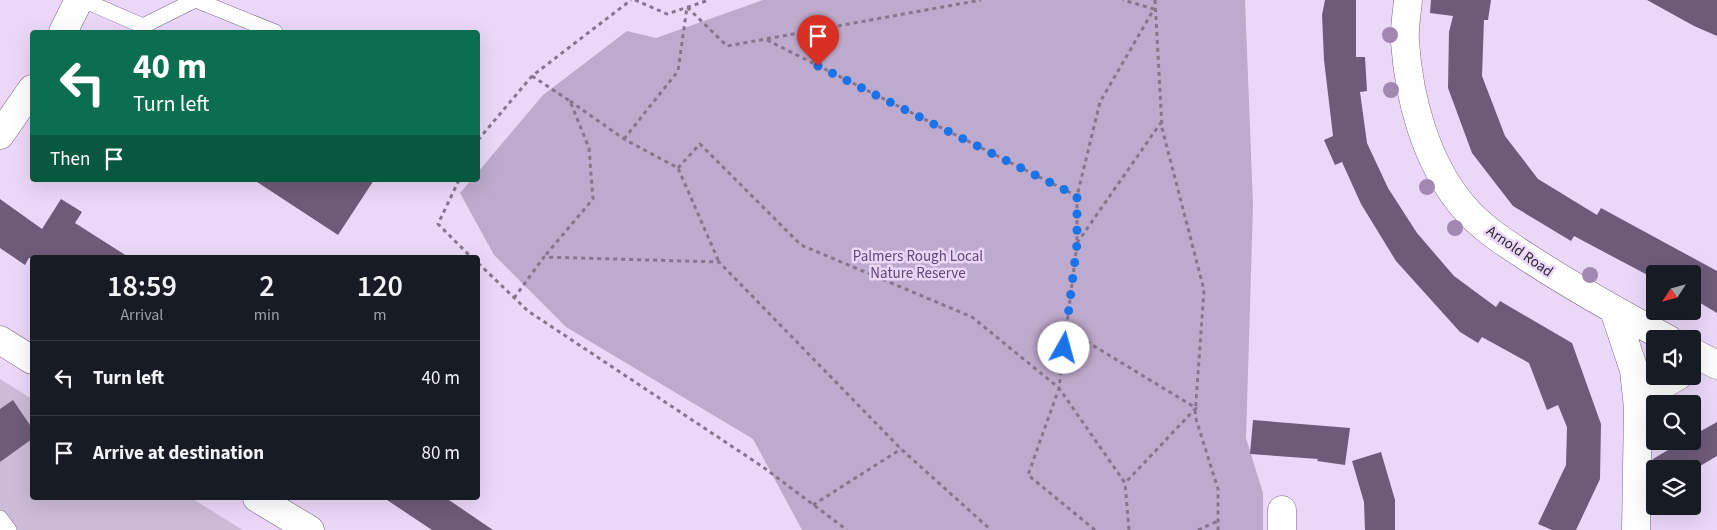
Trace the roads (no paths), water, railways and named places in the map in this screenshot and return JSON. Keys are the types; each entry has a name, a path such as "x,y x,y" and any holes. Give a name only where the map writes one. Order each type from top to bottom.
{"street":[{"path":"64,30 79,0"},
{"name":"Arnold Road","path":"1408,0 1404,40 1411,86 1421,130 1437,167 1462,205 1493,235 1569,284 1651,330"},
{"path":"0,135 30,92"},
{"path":"1614,310 1634,370 1638,408 1636,530"},
{"path":"0,340 30,359"},
{"path":"1701,357 1717,365"},
{"path":"1701,368 1717,365"},
{"path":"1638,408 1663,385"},
{"path":"260,500 310,530"}],"lane":[{"path":"84,0 142,29 195,0 270,30"},
{"path":"0,518 9,530"}],"park label":[{"name":"Palmers Rough Local Nature Reserve","path":"918,264"}]}
